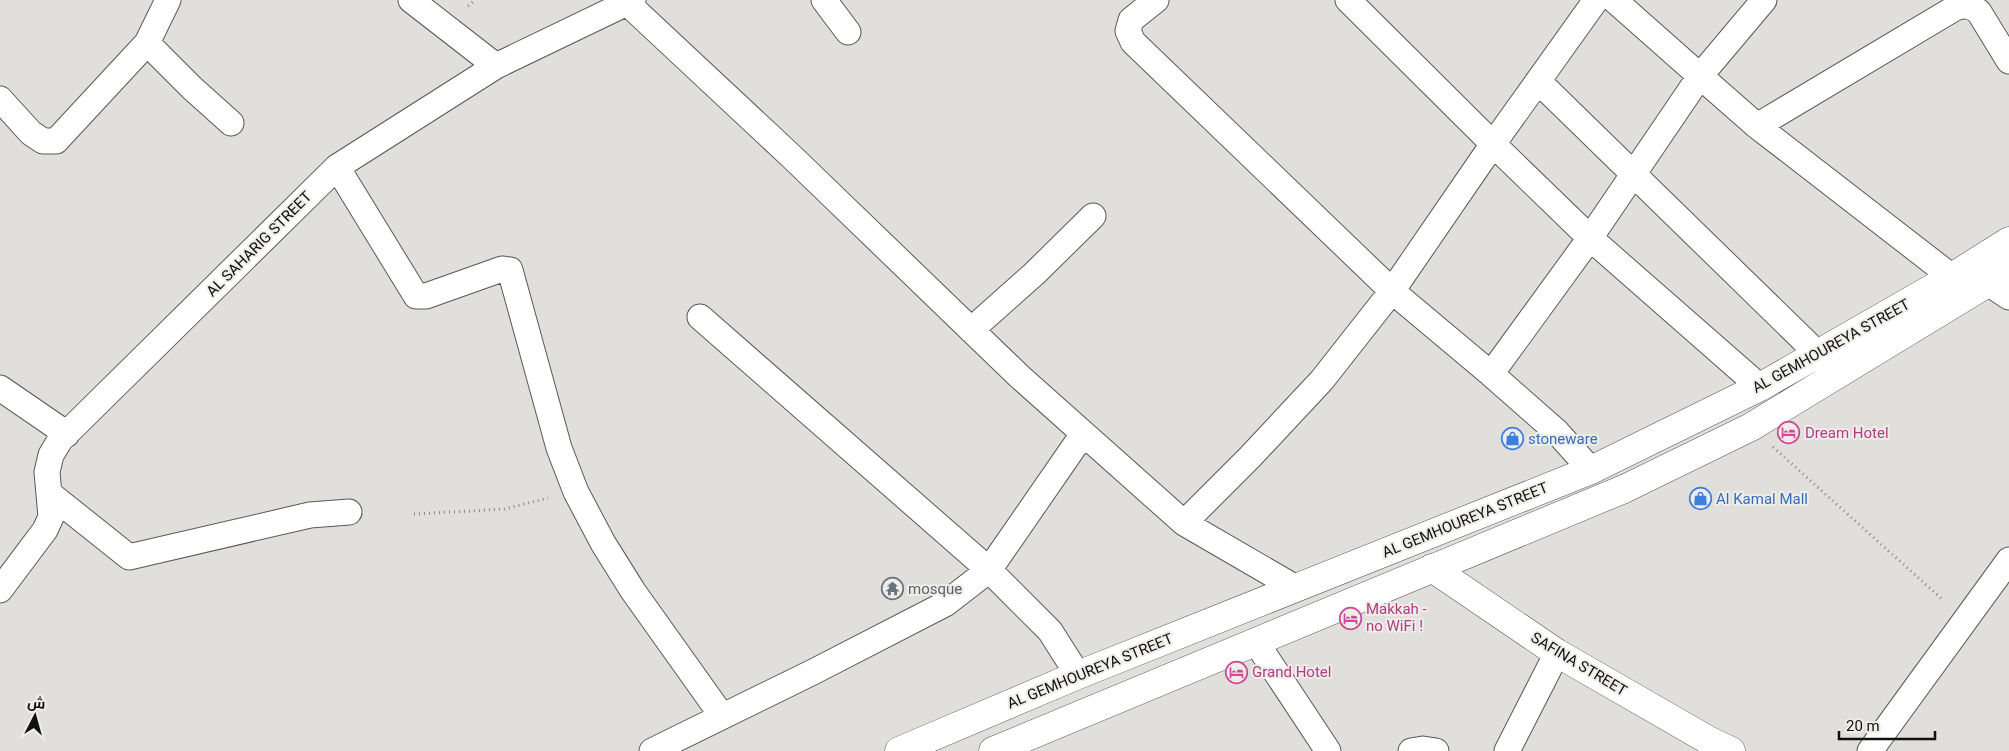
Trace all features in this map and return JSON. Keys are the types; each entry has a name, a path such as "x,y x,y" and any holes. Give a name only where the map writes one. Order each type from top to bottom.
{"main road":[{"name":"AL GEMHOUREYA STREET","path":"899,751 1078,675 1591,470 1760,388 1952,277 2009,241"},
{"name":"AL GEMHOUREYA STREET","path":"993,751 1624,488 1751,426 2002,284"},
{"name":"SAFINA STREET","path":"1432,568 1557,653 1714,747"}],"street":[{"path":"0,99 31,133 43,141 56,141 147,43 168,0"},
{"path":"411,0 496,66"},
{"path":"824,0 848,32"},
{"path":"1156,0 1131,20 1128,31 1133,42 1392,291 1557,432 1591,470"},
{"path":"1348,0 1590,238 1760,388"},
{"path":"1184,524 1322,380 1392,291 1493,144 1596,0"},
{"path":"1614,0 1757,126 1952,277"},
{"path":"1491,374 1590,238 1700,76 1764,0"},
{"path":"628,1 971,330 1184,524 1296,588"},
{"name":"AL SAHARIG STREET","path":"0,590 45,530 51,516 47,472 51,455 67,434 337,167 496,66 628,1"},
{"path":"1757,126 1954,8 1972,6 1979,12 2009,61"},
{"path":"147,43 192,88 231,123"},
{"path":"1538,81 1819,355"},
{"path":"337,167 416,296 426,296 502,269 510,270 559,448 576,492 603,542 633,590 722,716"},
{"path":"971,330 1034,274 1093,216"},
{"path":"700,317 990,570 1050,631 1078,675"},
{"path":"0,388 67,434"},
{"path":"652,751 813,672 944,604 990,570 1083,434"},
{"path":"50,494 129,557 310,515 349,512"},
{"path":"1870,751 1964,619 2009,560"},
{"path":"1256,642 1328,751"},
{"path":"1507,751 1557,653"},
{"path":"1411,751 1423,749 1436,751"}],"path":[{"path":"1751,426 1964,619"},
{"path":"414,514 505,509 576,492"}],"place":[{"name":"Dream Hotel","path":"1789,433"},
{"name":"stoneware","path":"1512,439"},
{"name":"Al Kamal Mall","path":"1700,499"},
{"name":"mosque","path":"892,589"},
{"name":"Makkah - no WiFi !","path":"1350,618"},
{"name":"Grand Hotel","path":"1236,672"}]}
